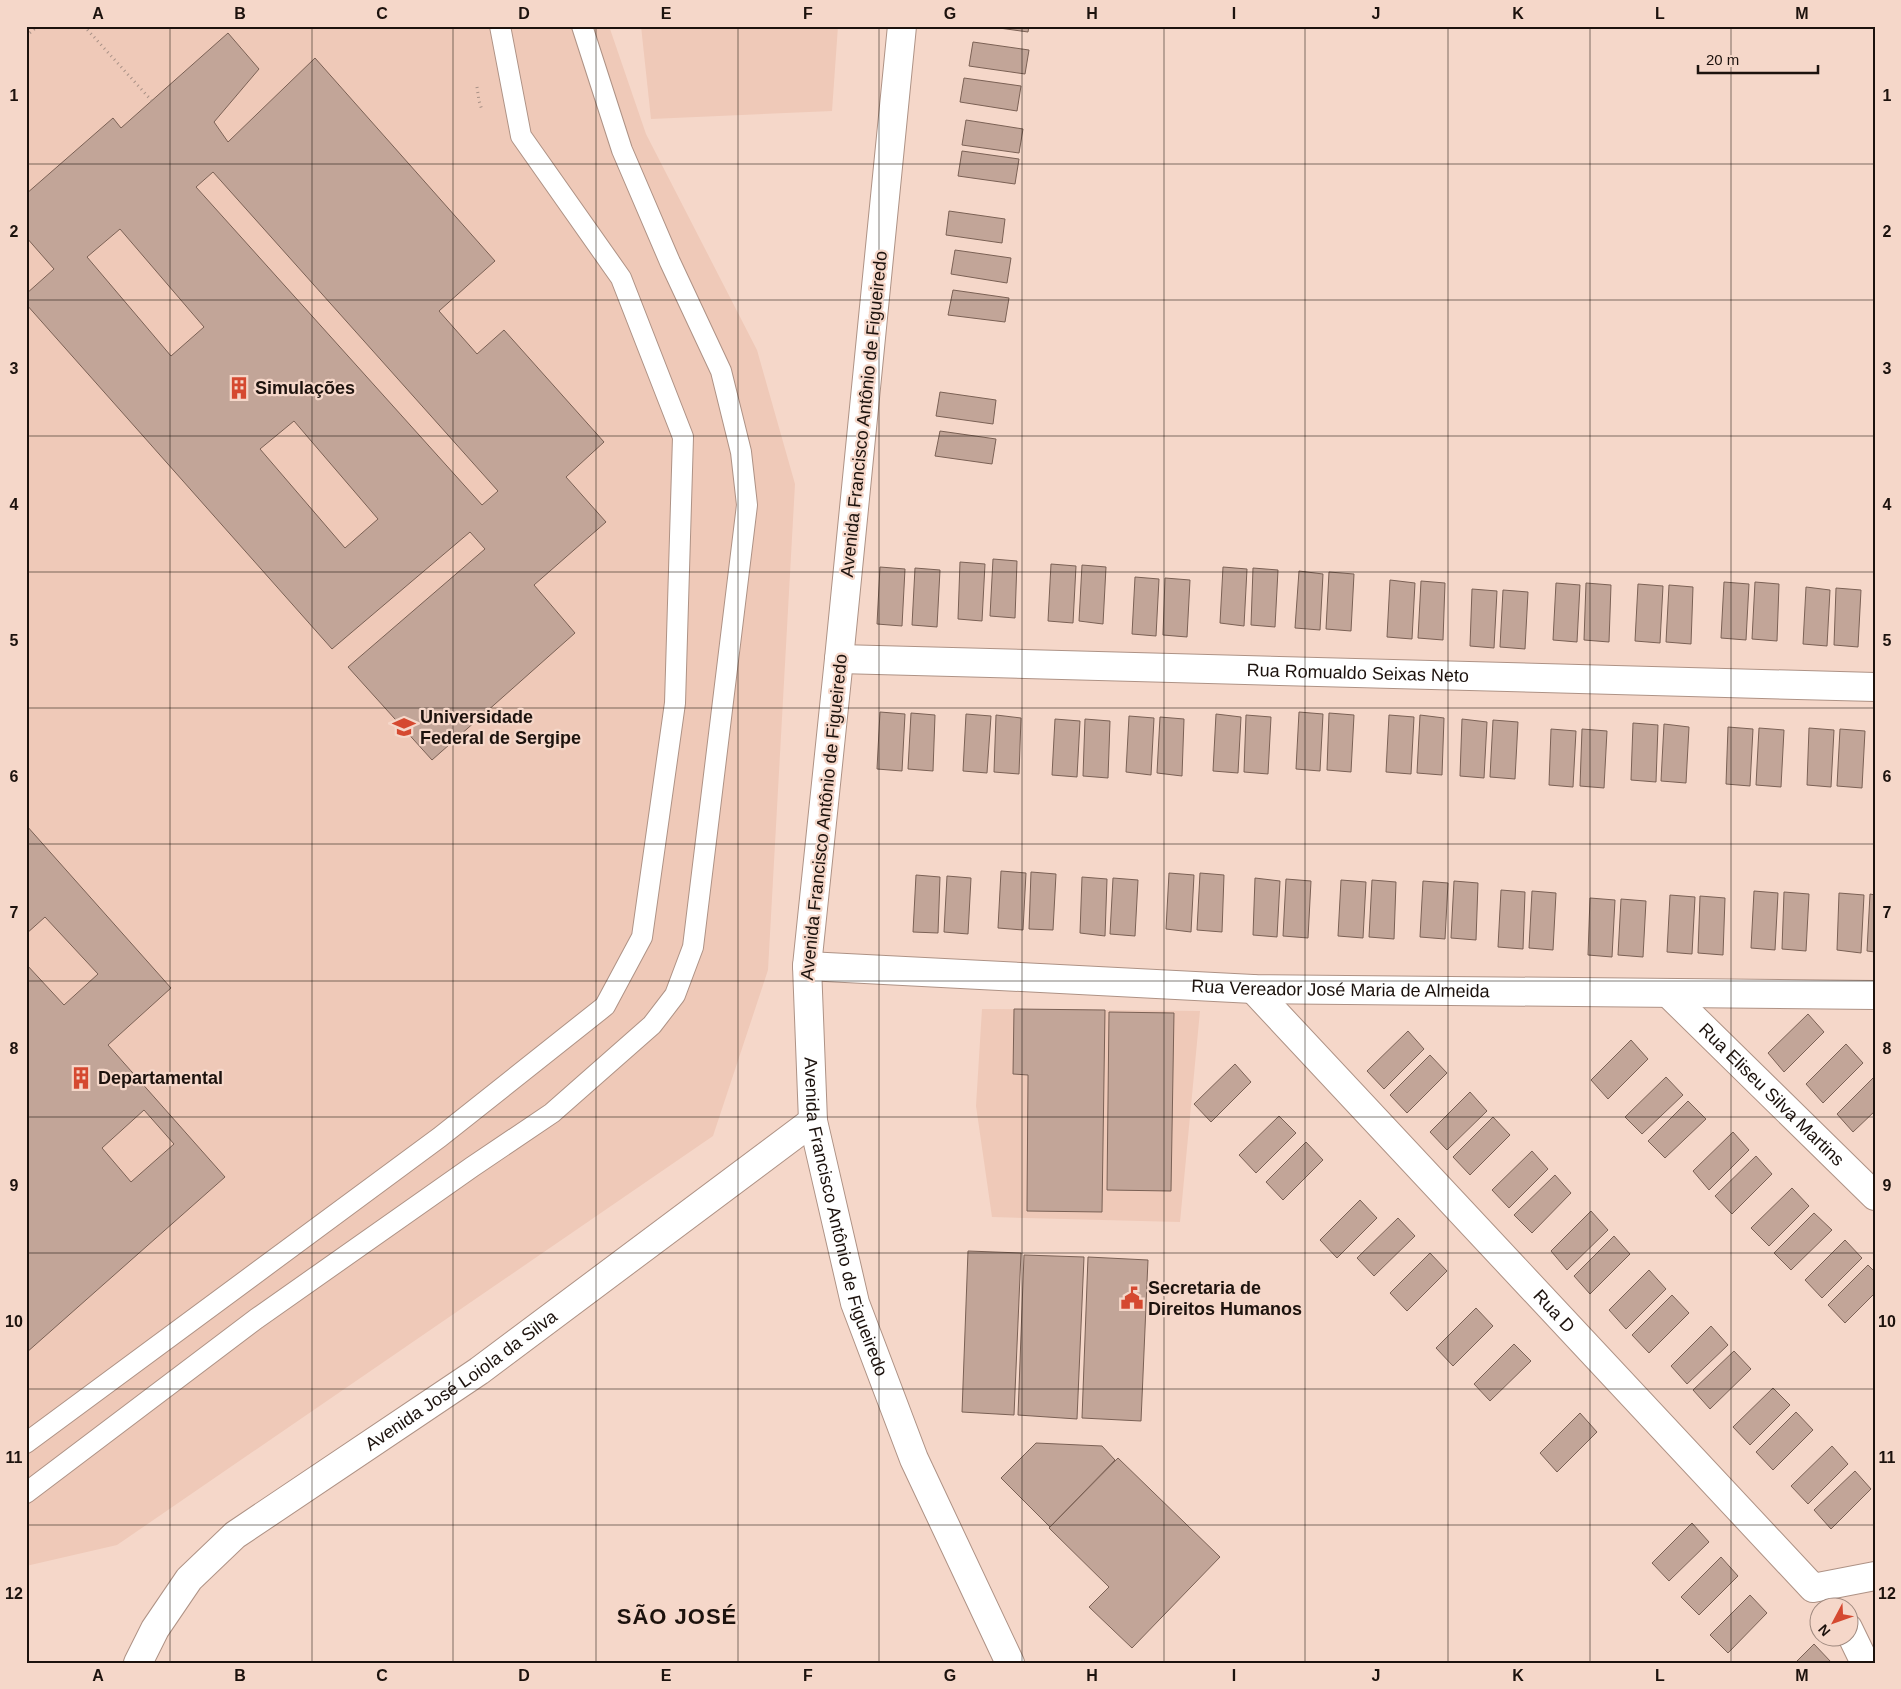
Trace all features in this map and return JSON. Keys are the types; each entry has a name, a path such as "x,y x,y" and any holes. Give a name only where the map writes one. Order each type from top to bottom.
{"street":[{"name":"Avenida Francisco Antônio de Figueiredo","path":"902,26 807,966 813,1121 855,1303 914,1459 1010,1663"},
{"name":"Rua Romualdo Seixas Neto","path":"839,659 1875,687"},
{"name":"Rua Vereador José Maria de Almeida","path":"807,966 1253,989 1875,995"},
{"name":"Rua D","path":"1253,989 1820,1596"},
{"name":"Rua Eliseu Silva Martins","path":"1668,993 1875,1196"},
{"name":"Avenida José Loiola da Silva","path":"138,1663 155,1629 189,1579 235,1535 479,1371 813,1121"},
{"name":"Rua D","path":"1824,1596 1875,1576"},
{"path":"1857,1646 1865,1663"}],"lane":[{"path":"26,1443 440,1137 605,1006 642,937 675,703 683,436 621,278 521,136 500,26"},
{"path":"26,1493 256,1319 472,1167 552,1114 652,1025 675,995 693,947 747,505 741,452 721,371 670,262 622,150 582,26"}],"path":[{"path":"26,36 38,26"},
{"path":"84,26 152,101"},
{"path":"477,82 482,110"}],"shaded area":[{"name":"Universidade Federal de Sergipe","path":"26,26 609,26 646,134 757,350 795,484 768,970 713,1136 117,1545 26,1566"},
{"path":"641,26 838,26 832,111 651,119"},
{"path":"982,1009 1200,1011 1180,1222 992,1217 976,1106"}],"building":[{"path":"985,26 1029,26 1028,32"},
{"name":"Simulações","path":"228,33 259,69 214,122 228,142 315,58 495,261 439,311 477,354 504,330 604,442 566,477 606,522 534,585 575,633 432,760 348,667 485,549 470,532 332,649 26,304 26,294 54,269 26,237 26,194 113,118 121,128","holes":["213,172 498,491 482,505 196,187","120,229 204,327 171,356 87,257","294,421 378,519 345,548 260,449"]},
{"path":"973,42 1029,50 1025,74 969,66"},
{"path":"964,78 1021,86 1017,111 960,102"},
{"path":"966,120 1023,129 1019,153 962,145"},
{"path":"962,151 1019,159 1015,184 958,176"},
{"path":"949,211 1005,219 1002,243 946,235"},
{"path":"955,250 1011,258 1007,283 951,274"},
{"path":"953,290 1009,298 1005,322 948,315"},
{"path":"940,392 996,400 993,424 936,416"},
{"path":"940,431 996,439 992,464 935,456"},
{"path":"993,559 1017,561 1015,618 990,616"},
{"path":"960,562 985,564 982,621 958,619"},
{"path":"1051,564 1076,566 1073,623 1048,621"},
{"path":"1082,565 1106,567 1103,624 1079,621"},
{"path":"880,567 905,569 902,626 877,624"},
{"path":"1223,567 1247,569 1244,626 1220,623"},
{"path":"915,568 940,570 937,627 912,625"},
{"path":"1253,568 1278,570 1275,627 1251,625"},
{"path":"1299,571 1323,574 1320,630 1295,628"},
{"path":"1329,572 1354,574 1351,631 1326,629"},
{"path":"1135,577 1159,579 1156,636 1132,634"},
{"path":"1165,578 1190,580 1187,637 1163,635"},
{"path":"1390,580 1415,583 1412,639 1387,637"},
{"path":"1421,581 1445,583 1443,640 1418,638"},
{"path":"1724,582 1749,584 1746,640 1721,638"},
{"path":"1755,582 1779,584 1777,641 1752,639"},
{"path":"1556,583 1580,585 1577,642 1553,640"},
{"path":"1586,583 1611,585 1609,642 1584,640"},
{"path":"1638,584 1663,586 1660,643 1635,641"},
{"path":"1669,585 1693,587 1691,644 1666,642"},
{"path":"1806,587 1830,590 1827,646 1803,644"},
{"path":"1836,588 1861,590 1858,647 1834,645"},
{"path":"1472,589 1497,591 1494,648 1470,646"},
{"path":"1503,590 1528,592 1525,649 1500,647"},
{"path":"880,712 905,714 902,771 877,769"},
{"path":"1299,712 1323,714 1320,771 1296,769"},
{"path":"911,713 935,715 933,771 908,769"},
{"path":"1329,713 1354,715 1351,772 1327,770"},
{"path":"966,714 991,716 987,773 963,771"},
{"path":"1216,714 1241,717 1238,773 1213,771"},
{"path":"996,715 1021,718 1019,774 994,772"},
{"path":"1246,715 1271,717 1268,774 1244,772"},
{"path":"1389,715 1414,717 1411,774 1386,772"},
{"path":"1420,715 1444,718 1442,775 1417,773"},
{"path":"1129,716 1154,718 1151,775 1126,772"},
{"path":"1160,717 1184,719 1182,776 1157,773"},
{"path":"1055,719 1080,721 1077,777 1052,775"},
{"path":"1085,719 1110,721 1108,778 1083,776"},
{"path":"1462,719 1487,722 1484,778 1460,776"},
{"path":"1493,720 1518,722 1515,779 1490,777"},
{"path":"1633,723 1658,725 1656,782 1631,780"},
{"path":"1664,724 1689,727 1686,783 1661,781"},
{"path":"1728,727 1753,729 1750,786 1726,784"},
{"path":"1759,728 1784,730 1781,787 1756,785"},
{"path":"1809,728 1834,730 1831,787 1807,785"},
{"path":"1551,729 1576,731 1573,787 1549,785"},
{"path":"1582,729 1607,731 1604,788 1580,786"},
{"path":"1840,729 1865,731 1862,788 1837,786"},
{"name":"Departamental","path":"26,825 171,988 108,1045 225,1177 26,1353 26,964 64,1005 98,974 45,917 26,934","holes":["144,1110 174,1144 131,1182 102,1148"]},
{"path":"1001,871 1026,873 1023,930 998,928"},
{"path":"1031,872 1056,874 1053,930 1029,929"},
{"path":"1169,873 1194,875 1191,932 1166,929"},
{"path":"1200,873 1224,875 1222,932 1197,930"},
{"path":"916,875 940,877 938,933 913,932"},
{"path":"947,876 971,878 968,934 944,932"},
{"path":"1082,877 1107,879 1105,936 1080,933"},
{"path":"1113,878 1138,880 1135,936 1110,934"},
{"path":"1255,878 1280,881 1277,937 1253,935"},
{"path":"1286,879 1311,881 1308,938 1283,936"},
{"path":"1341,880 1366,882 1363,938 1338,936"},
{"path":"1372,880 1396,882 1394,939 1369,937"},
{"path":"1423,881 1448,883 1445,939 1420,937"},
{"path":"1454,881 1478,883 1476,940 1451,938"},
{"path":"1501,890 1525,892 1523,949 1498,947"},
{"path":"1532,891 1556,893 1553,950 1529,948"},
{"path":"1754,891 1778,893 1775,950 1751,948"},
{"path":"1784,892 1809,894 1806,951 1782,949"},
{"path":"1839,893 1864,895 1861,953 1837,950"},
{"path":"1870,894 1875,895 1875,952 1867,951"},
{"path":"1670,895 1695,897 1692,954 1667,952"},
{"path":"1700,896 1725,898 1723,955 1698,953"},
{"path":"1590,898 1615,900 1612,957 1588,955"},
{"path":"1621,899 1646,901 1643,957 1618,955"},
{"path":"1014,1009 1105,1010 1102,1212 1027,1211 1028,1075 1013,1074"},
{"path":"1109,1012 1174,1013 1171,1191 1107,1190"},
{"path":"1808,1014 1824,1032 1784,1072 1768,1053"},
{"path":"1408,1031 1424,1049 1384,1089 1367,1071"},
{"path":"1631,1040 1648,1059 1608,1099 1591,1080"},
{"path":"1846,1044 1863,1063 1823,1103 1806,1084"},
{"path":"1430,1055 1447,1073 1407,1113 1390,1095"},
{"path":"1235,1064 1251,1082 1211,1122 1194,1104"},
{"path":"1875,1076 1875,1111 1853,1132 1837,1114"},
{"path":"1666,1077 1683,1095 1642,1134 1625,1117"},
{"path":"1470,1092 1487,1111 1447,1150 1430,1132"},
{"path":"1688,1101 1706,1119 1665,1158 1648,1141"},
{"path":"1279,1116 1296,1133 1256,1173 1239,1155"},
{"path":"1493,1117 1510,1135 1470,1175 1453,1157"},
{"path":"1733,1132 1749,1150 1709,1190 1693,1171"},
{"path":"1306,1142 1323,1160 1283,1200 1266,1182"},
{"path":"1532,1151 1548,1169 1509,1208 1492,1190"},
{"path":"1756,1156 1772,1174 1732,1214 1715,1196"},
{"path":"1555,1175 1571,1193 1532,1233 1514,1215"},
{"path":"1792,1188 1809,1206 1769,1246 1751,1228"},
{"path":"1360,1200 1377,1218 1337,1258 1320,1240"},
{"path":"1591,1211 1608,1230 1567,1270 1551,1251"},
{"path":"1814,1213 1832,1230 1791,1270 1774,1253"},
{"path":"1398,1218 1415,1236 1374,1276 1357,1258"},
{"path":"1614,1236 1630,1254 1590,1294 1574,1276"},
{"path":"1845,1240 1862,1258 1822,1298 1805,1280"},
{"path":"968,1251 1021,1253 1014,1415 962,1412"},
{"path":"1430,1253 1447,1271 1407,1311 1390,1293"},
{"path":"1024,1255 1084,1257 1077,1419 1018,1415"},
{"path":"1088,1257 1148,1260 1141,1421 1082,1418"},
{"path":"1868,1265 1875,1272 1875,1293 1845,1323 1828,1305"},
{"path":"1649,1270 1666,1289 1626,1329 1609,1310"},
{"path":"1672,1295 1689,1313 1649,1353 1632,1335"},
{"path":"1476,1308 1493,1326 1453,1366 1436,1348"},
{"path":"1711,1326 1728,1345 1687,1384 1671,1366"},
{"path":"1514,1344 1531,1361 1490,1401 1474,1384"},
{"path":"1734,1351 1751,1369 1710,1409 1693,1390"},
{"path":"1773,1388 1790,1405 1750,1445 1733,1427"},
{"path":"1796,1412 1813,1430 1773,1470 1756,1452"},
{"path":"1580,1413 1597,1432 1557,1472 1540,1453"},
{"path":"1036,1443 1102,1446 1115,1460 1050,1527 1001,1478"},
{"path":"1832,1446 1848,1464 1808,1504 1791,1486"},
{"path":"1118,1458 1220,1557 1132,1648 1089,1607 1109,1587 1049,1528"},
{"path":"1855,1471 1871,1489 1831,1529 1814,1510"},
{"path":"1692,1523 1709,1542 1669,1581 1652,1563"},
{"path":"1721,1557 1738,1576 1699,1615 1681,1597"},
{"path":"1750,1595 1767,1613 1728,1653 1710,1635"},
{"path":"1812,1646 1816,1646 1831,1662 1795,1663"}],"place":[{"name":"Simulações","path":"239,388"},
{"name":"Universidade Federal de Sergipe","path":"404,727"},
{"name":"Departamental","path":"81,1078"},
{"name":"Secretaria de Direitos Humanos","path":"1132,1298"}],"district":[{"name":"SÃO JOSÉ","path":"677,1616"}]}
